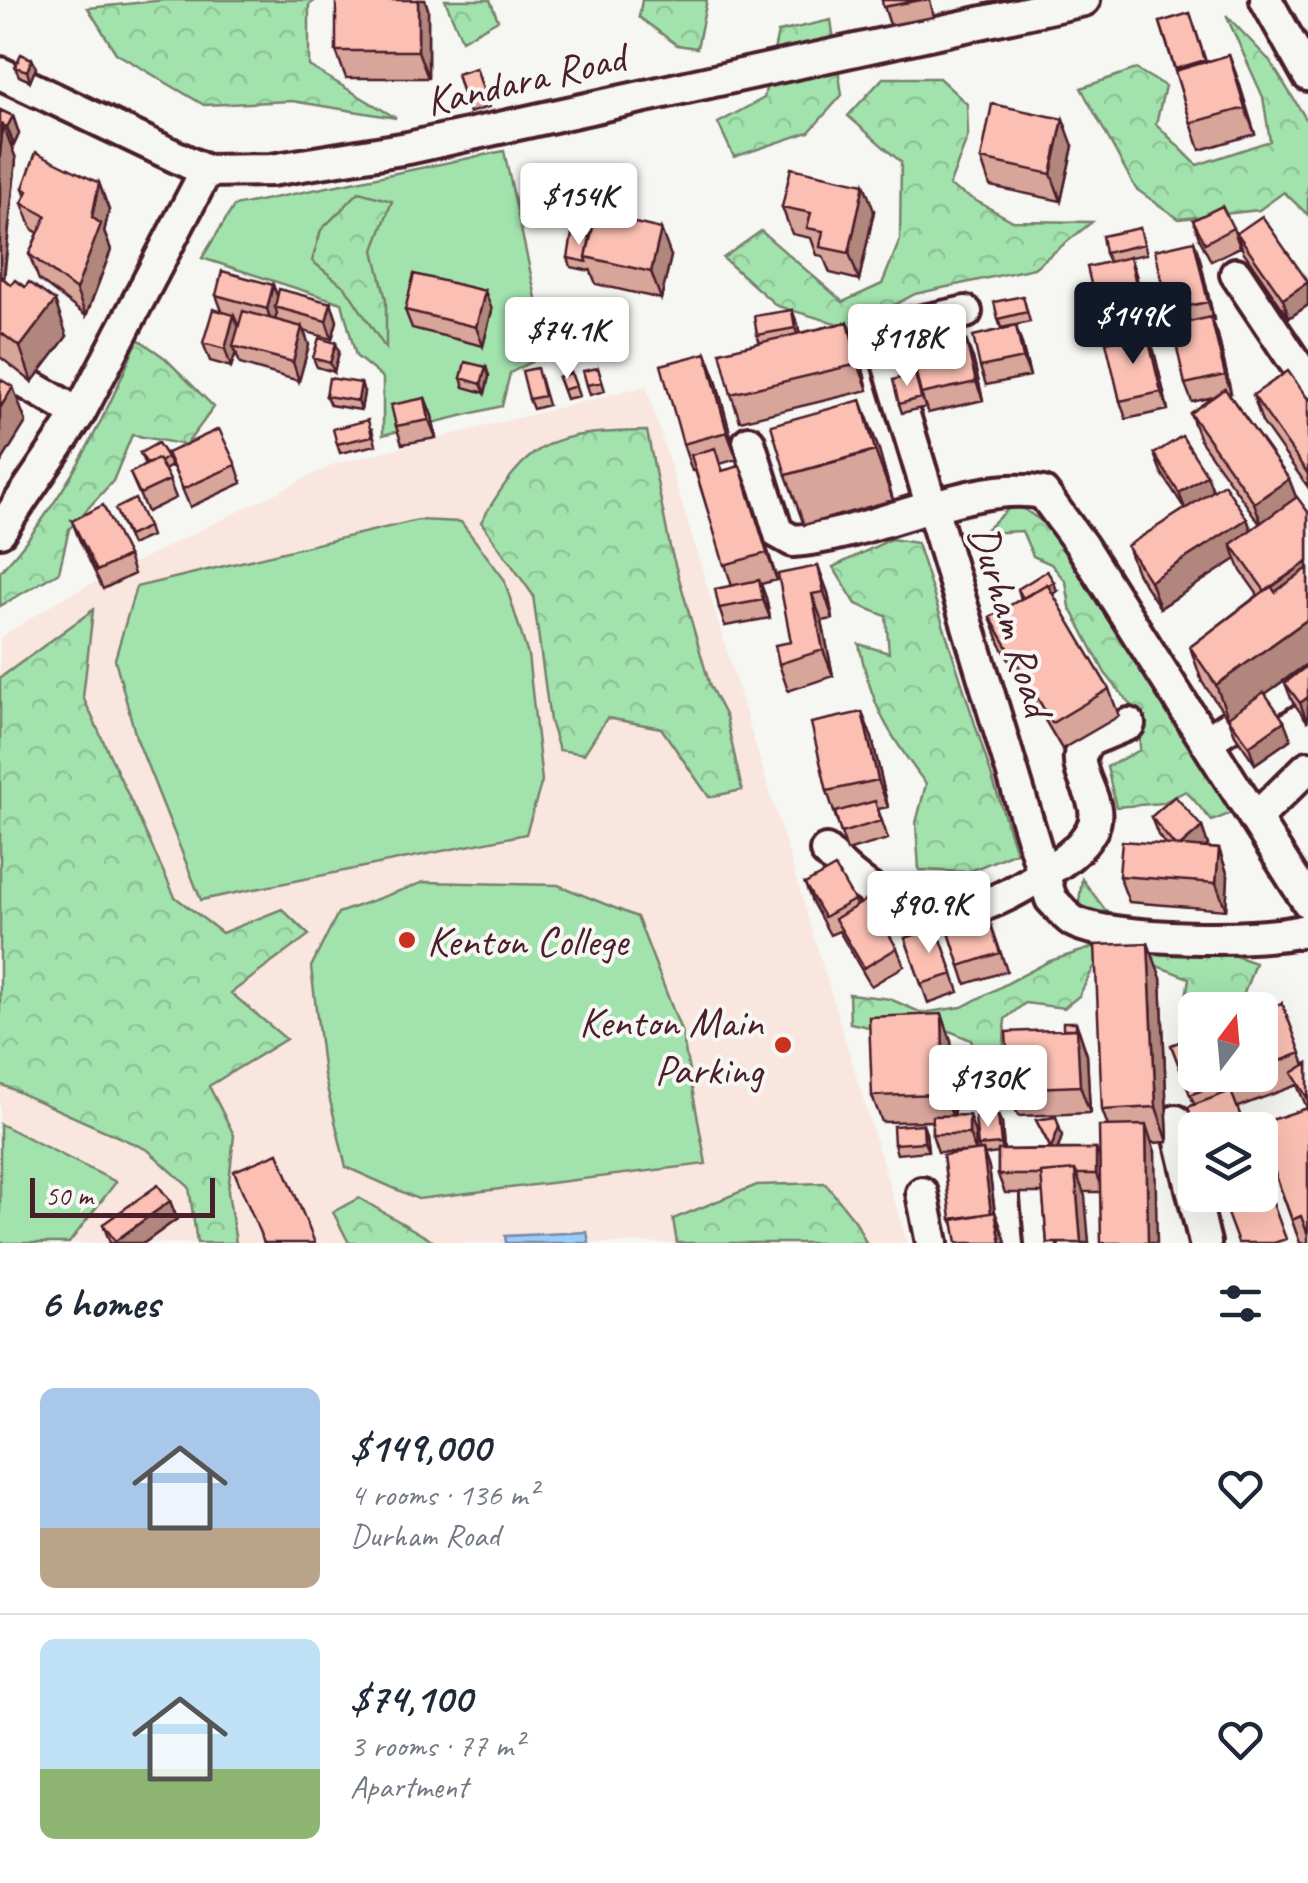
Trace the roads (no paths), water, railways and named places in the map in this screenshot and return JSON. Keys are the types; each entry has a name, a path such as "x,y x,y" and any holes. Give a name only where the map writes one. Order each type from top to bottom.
{"street":[{"name":"Kandara Road","path":"0,73 206,171 271,170 408,148 1084,0"},
{"path":"1266,0 1308,75"},
{"path":"0,531 80,414 206,171"},
{"path":"1236,274 1308,382"},
{"path":"750,442 777,532 793,541 935,509 882,346 899,326 966,312"},
{"path":"0,368 80,414"},
{"name":"Durham Road","path":"1308,902 1064,518 1043,493 990,491 935,509 1051,898 1070,920 1095,930 1242,938 1308,929"},
{"path":"1207,741 1308,675"},
{"path":"826,850 860,887 914,911 946,915 1000,902 1070,857 1094,822 1094,803 1078,763 1082,749 1097,736 1129,724"},
{"path":"1255,819 1308,767"},
{"path":"1176,1121 1205,1243"},
{"path":"922,1193 932,1243"},
{"path":"1037,1197 1041,1243"}],"water":[{"path":"587,1232 589,1243 506,1243 505,1236"}],"place":[{"name":"Kenton College","path":"407,940"},
{"name":"Kenton Main Parking","path":"783,1045"}]}
